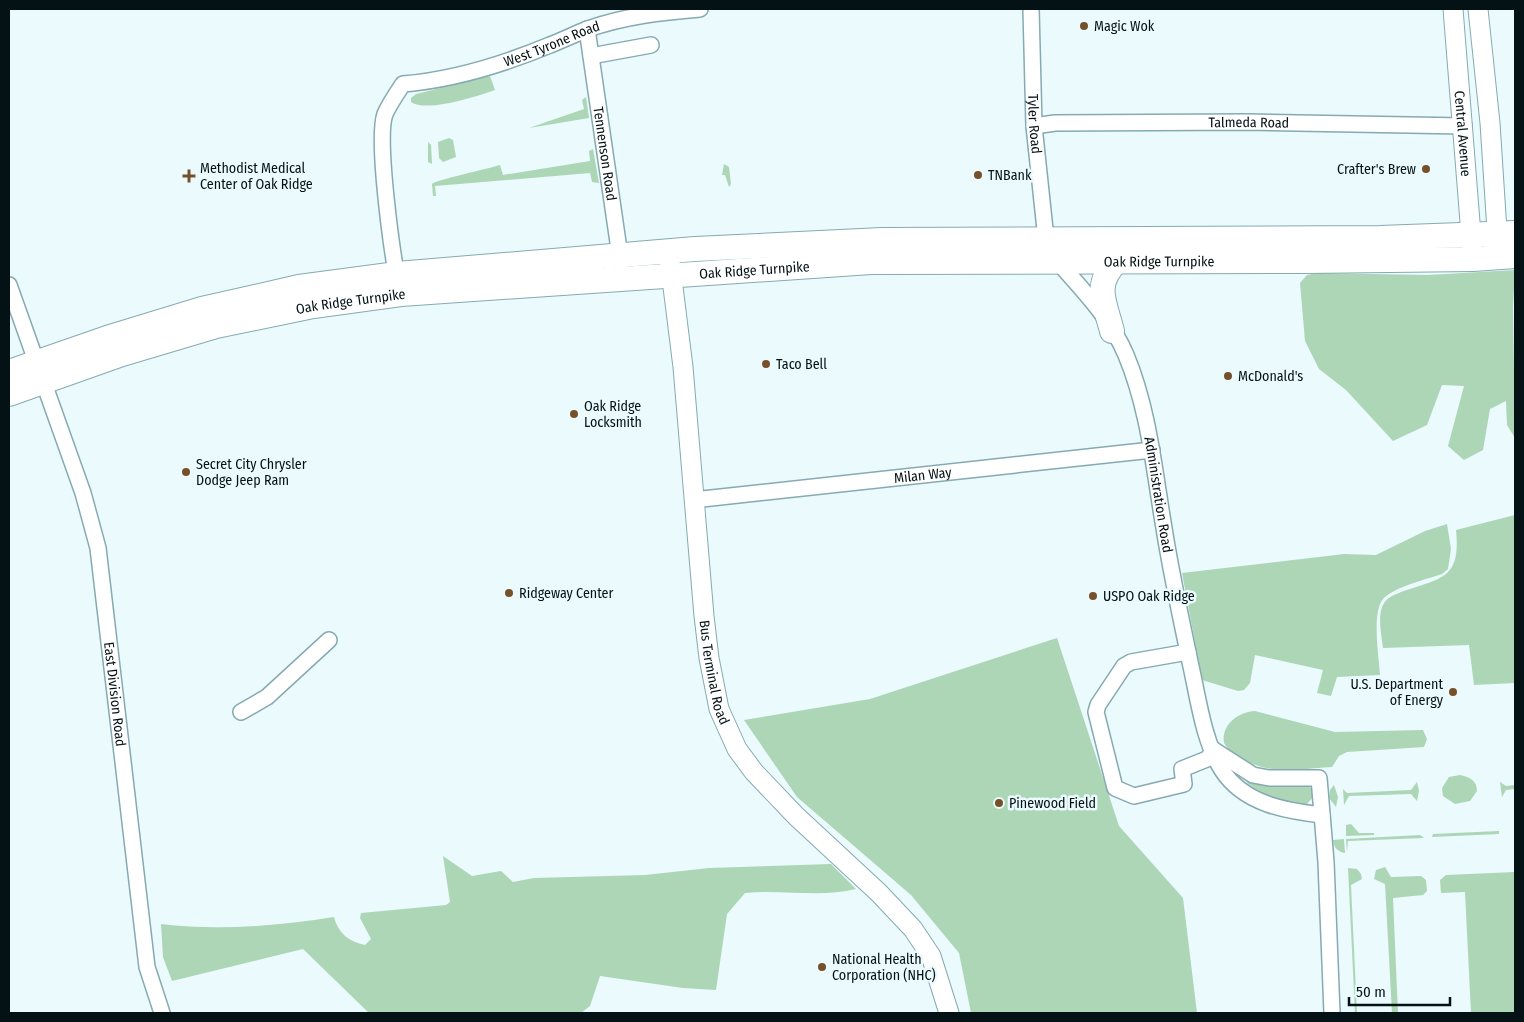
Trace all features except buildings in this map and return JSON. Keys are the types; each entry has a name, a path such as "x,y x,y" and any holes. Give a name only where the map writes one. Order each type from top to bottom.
{"highway":[{"name":"Oak Ridge Turnpike","path":"9,372 40,371 130,352 216,326 313,306 399,284 621,267 669,252 882,240 1342,238 1471,235 1507,245"},
{"path":"1046,239 1057,261"},
{"name":"Oak Ridge Turnpike","path":"621,267 671,275 871,262 1473,259 1507,245"},
{"path":"1112,331 1102,289 1106,272 1116,262"},
{"name":"Oak Ridge Turnpike","path":"9,394 40,371"}],"street":[{"name":"West Tyrone Road","path":"399,284 384,158 384,123 385,114 403,84 473,70 548,46 588,29 648,14 700,9"},
{"name":"Tyler Road","path":"1030,9 1034,126 1046,239"},
{"name":"Central Avenue","path":"1453,9 1464,126 1473,259"},
{"name":"Central Avenue","path":"1479,16 1490,123 1507,245"},
{"path":"1455,28 1479,16"},
{"name":"Tennenson Road","path":"588,29 621,267"},
{"path":"591,56 652,45"},
{"name":"Talmeda Road","path":"1034,126 1054,123 1238,122 1464,126"},
{"path":"1464,126 1490,123"},
{"name":"Bus Terminal Road","path":"669,252 683,367 693,500 709,658 719,709 726,727 754,772 796,816 890,904 913,929 931,956 949,1013"},
{"name":"Administration Road","path":"1057,261 1094,302 1112,331 1125,353 1143,402 1164,531 1188,652 1207,736 1222,770 1236,786 1254,798 1273,807 1322,815"},
{"name":"East Division Road","path":"9,286 83,493 98,548 147,966 162,1013"},
{"name":"Milan Way","path":"693,500 1152,450"},
{"path":"241,712 267,696 328,640"},
{"path":"1188,652 1131,662 1124,666 1098,705 1097,721 1115,788 1128,795 1142,795 1184,784 1182,769 1207,759 1214,750 1253,775 1269,778 1319,778 1332,1013"}],"green space":[{"path":"490,76 495,90 487,93 440,105 418,105 411,102 411,98 416,94"},
{"path":"586,97 589,118 529,128 584,109 582,100"},
{"path":"449,138 453,140 456,157 443,162 439,158 438,142"},
{"path":"428,142 431,145 432,164 428,162"},
{"path":"593,149 599,183 592,182 590,173 435,186 436,196 433,196 432,184 435,182 500,165 503,175 590,161 589,151"},
{"path":"724,164 729,167 731,184 729,187 725,175 722,175"},
{"path":"1515,270 1513,307 1515,438 1507,425 1506,401 1490,409 1483,450 1464,460 1448,446 1464,386 1442,385 1427,425 1393,441 1346,390 1319,369 1305,341 1300,283 1307,275 1318,273 1428,275"},
{"path":"1515,515 1515,683 1474,685 1469,645 1383,648 1380,621 1384,603 1396,594 1438,579 1446,574 1452,567 1455,558 1457,546 1456,530"},
{"path":"1447,524 1451,549 1448,569 1442,574 1396,590 1384,598 1380,604 1377,623 1377,646 1380,675 1337,677 1331,696 1317,693 1323,670 1255,655 1250,683 1244,690 1238,691 1202,680 1182,573 1344,554 1376,555 1425,531"},
{"path":"1057,638 1119,826 1183,898 1197,1013 971,1013 959,953 911,895 797,797 744,720 870,699"},
{"path":"1255,711 1335,732 1423,730 1427,739 1424,747 1347,752 1339,756 1332,767 1297,770 1274,769 1252,764 1231,752 1224,743 1225,731 1228,725 1237,717"},
{"path":"1460,775 1472,780 1476,784 1477,791 1470,801 1455,804 1443,796 1442,788 1449,777"},
{"path":"1247,780 1273,786 1306,785 1313,789 1314,796 1307,804 1291,803 1275,799 1260,792 1247,783"},
{"path":"1417,782 1419,791 1417,801 1411,794 1349,796 1344,805 1343,789 1347,793 1411,790"},
{"path":"1500,782 1506,786 1515,785 1515,789 1506,790 1502,797"},
{"path":"1334,785 1338,797 1336,807 1329,798 1330,790"},
{"path":"1351,824 1359,833 1374,833 1374,835 1346,836 1346,825"},
{"path":"1499,831 1499,834 1432,837 1433,834"},
{"path":"1420,835 1424,838 1348,841 1347,852 1346,839"},
{"path":"1344,839 1345,853 1336,849 1333,840"},
{"path":"443,856 472,876 501,871 513,882 534,878 645,875 709,868 831,864 856,889 829,893 745,893 727,914 716,990 683,988 600,976 590,1006 581,1013 369,1013 303,949 172,981 163,957 161,924 226,927 291,923 334,917 338,928 345,936 354,942 365,945 371,939 360,918 361,913 446,905 450,902"},
{"path":"1385,867 1391,877 1421,876 1426,880 1427,891 1423,895 1393,898 1398,1013 1392,1013 1385,884 1374,879 1376,870"},
{"path":"1348,868 1357,869 1362,879 1351,885 1357,1013 1355,1013"},
{"path":"1515,872 1515,1013 1471,1013 1465,892 1441,893 1440,880 1446,875"}],"place":[{"name":"Magic Wok","path":"1084,26"},
{"name":"Crafter's Brew","path":"1426,169"},
{"name":"TNBank","path":"978,175"},
{"name":"Methodist Medical Center of Oak Ridge","path":"189,176"},
{"name":"Taco Bell","path":"766,364"},
{"name":"McDonald's","path":"1228,376"},
{"name":"Oak Ridge Locksmith","path":"574,414"},
{"name":"Secret City Chrysler Dodge Jeep Ram","path":"186,472"},
{"name":"Ridgeway Center","path":"509,593"},
{"name":"USPO Oak Ridge","path":"1093,596"},
{"name":"U.S. Department of Energy","path":"1453,692"},
{"name":"Pinewood Field","path":"999,803"},
{"name":"National Health Corporation (NHC)","path":"822,967"}]}
